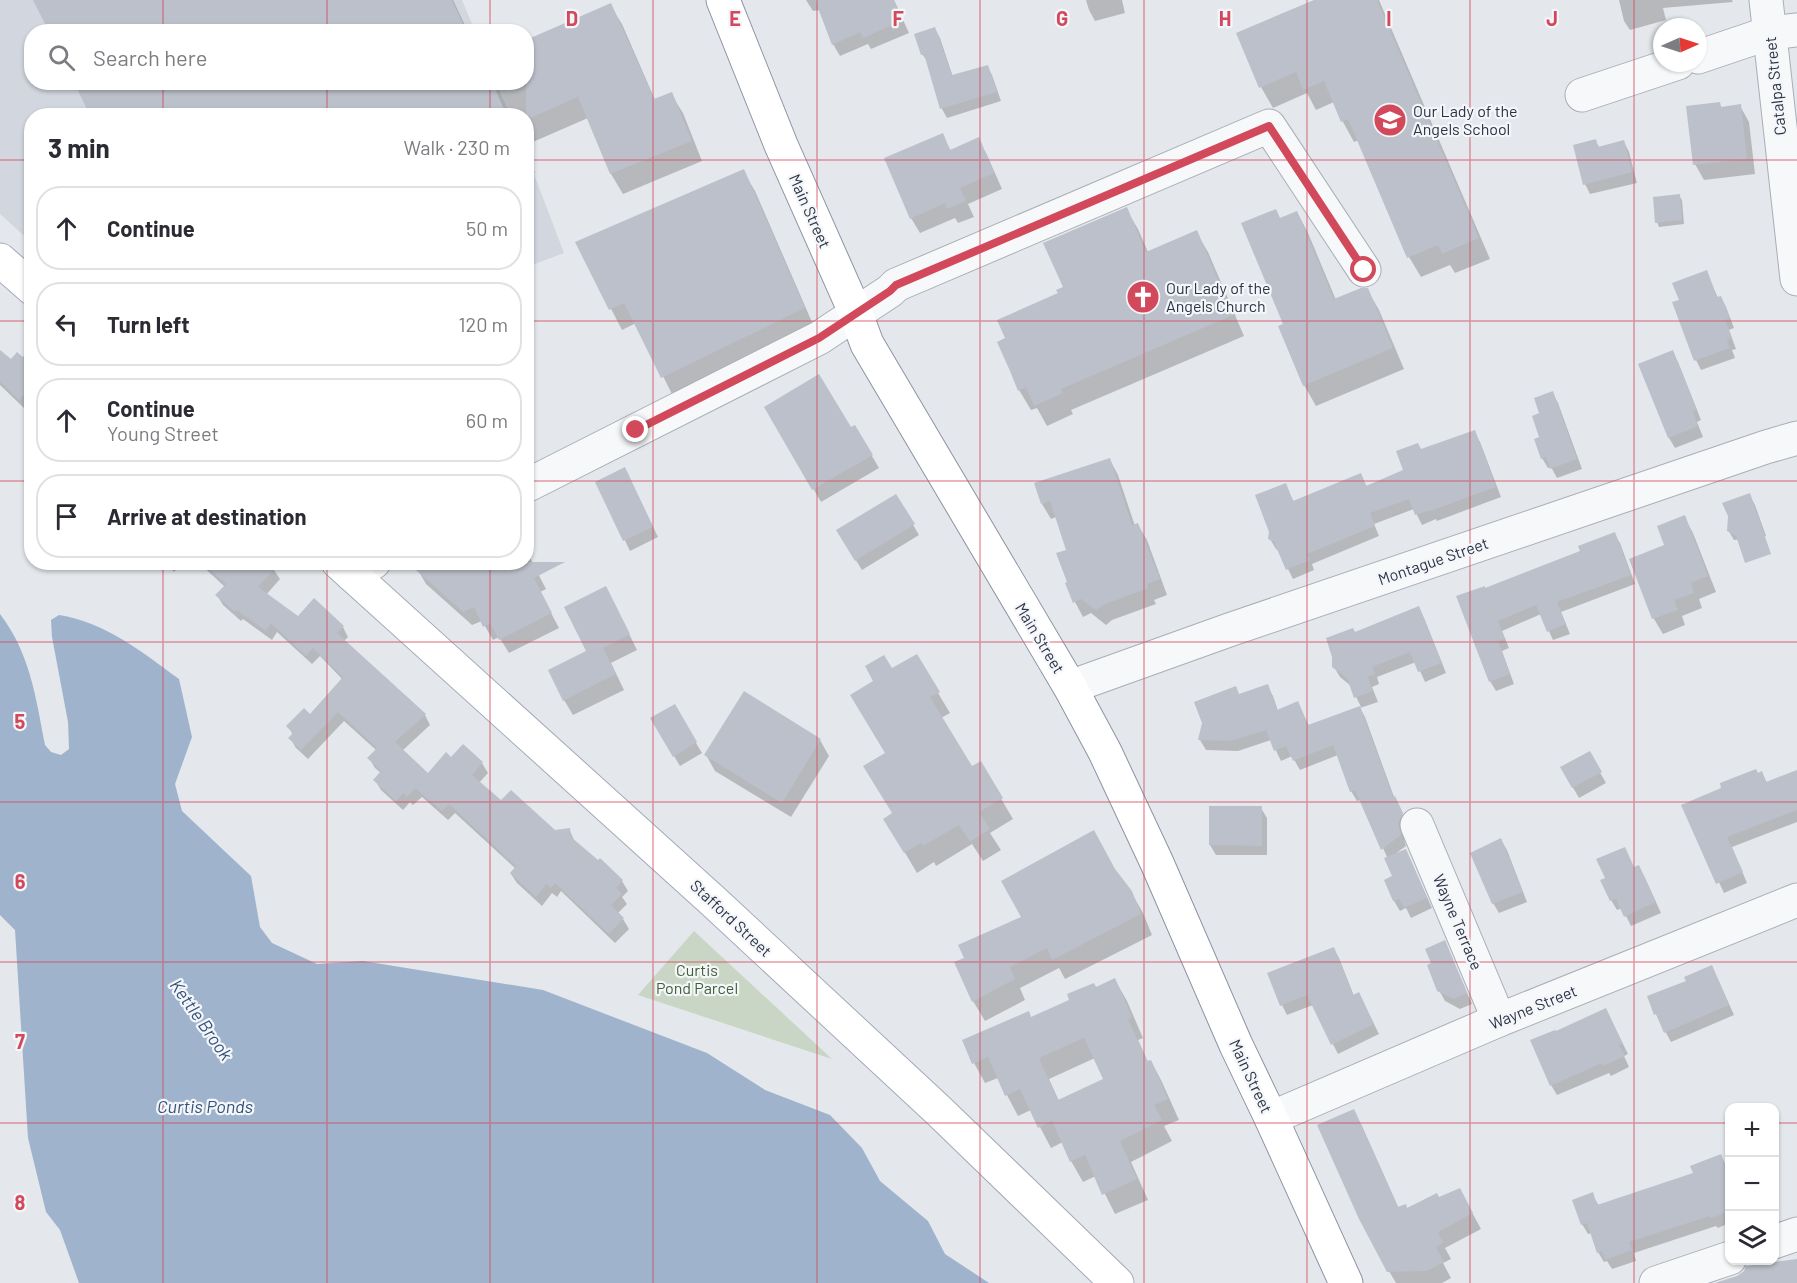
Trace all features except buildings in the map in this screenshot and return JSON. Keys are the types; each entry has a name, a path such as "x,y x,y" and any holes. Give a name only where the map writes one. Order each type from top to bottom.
{"main road":[{"name":"Main Street","path":"723,0 781,145 856,314 867,344 1070,687 1105,752 1143,832 1236,1045 1346,1283"},
{"path":"0,260 24,281"},
{"name":"Stafford Street","path":"358,570 939,1111 1117,1283"}],"street":[{"name":"Catalpa Street","path":"1766,0 1783,31 1797,279"},
{"path":"1707,54 1783,31"},
{"path":"1582,95 1653,71"},
{"path":"534,482 819,338 896,285 1269,126 1364,270"},
{"name":"Montague Street","path":"1070,687 1229,630 1797,438"},
{"name":"Wayne Terrace","path":"1417,825 1499,1020"},
{"name":"Wayne Street","path":"1271,1118 1499,1020 1797,900"},
{"path":"1779,1240 1797,1234"},
{"path":"1656,1283 1725,1259"}],"shaded area":[{"path":"0,0 462,0 472,24 24,24 24,90 499,90 507,108 24,108 24,236 0,214"},
{"path":"534,174 564,253 534,264"}],"green space":[{"name":"Curtis Pond Parcel","path":"694,931 832,1059 638,995"}],"water":[{"name":"Curtis Ponds","path":"0,614 25,660 35,693 45,745 51,752 61,755 69,749 68,722 52,637 51,620 59,615 92,624 107,631 179,679 192,737 175,784 182,811 251,876 260,927 272,943 317,964 363,961 543,990 707,1053 765,1090 830,1115 862,1148 880,1181 928,1221 945,1254 989,1283 79,1283 60,1230 46,1212 28,1138 15,930 0,915"}],"place":[{"name":"Our Lady of the Angels School","path":"1390,120"},
{"name":"Our Lady of the Angels Church","path":"1143,297"}],"route":[{"path":"636,430 819,338 896,285 1269,126 1364,270"}],"water label":[{"name":"Kettle Brook","path":"201,1020"}]}
